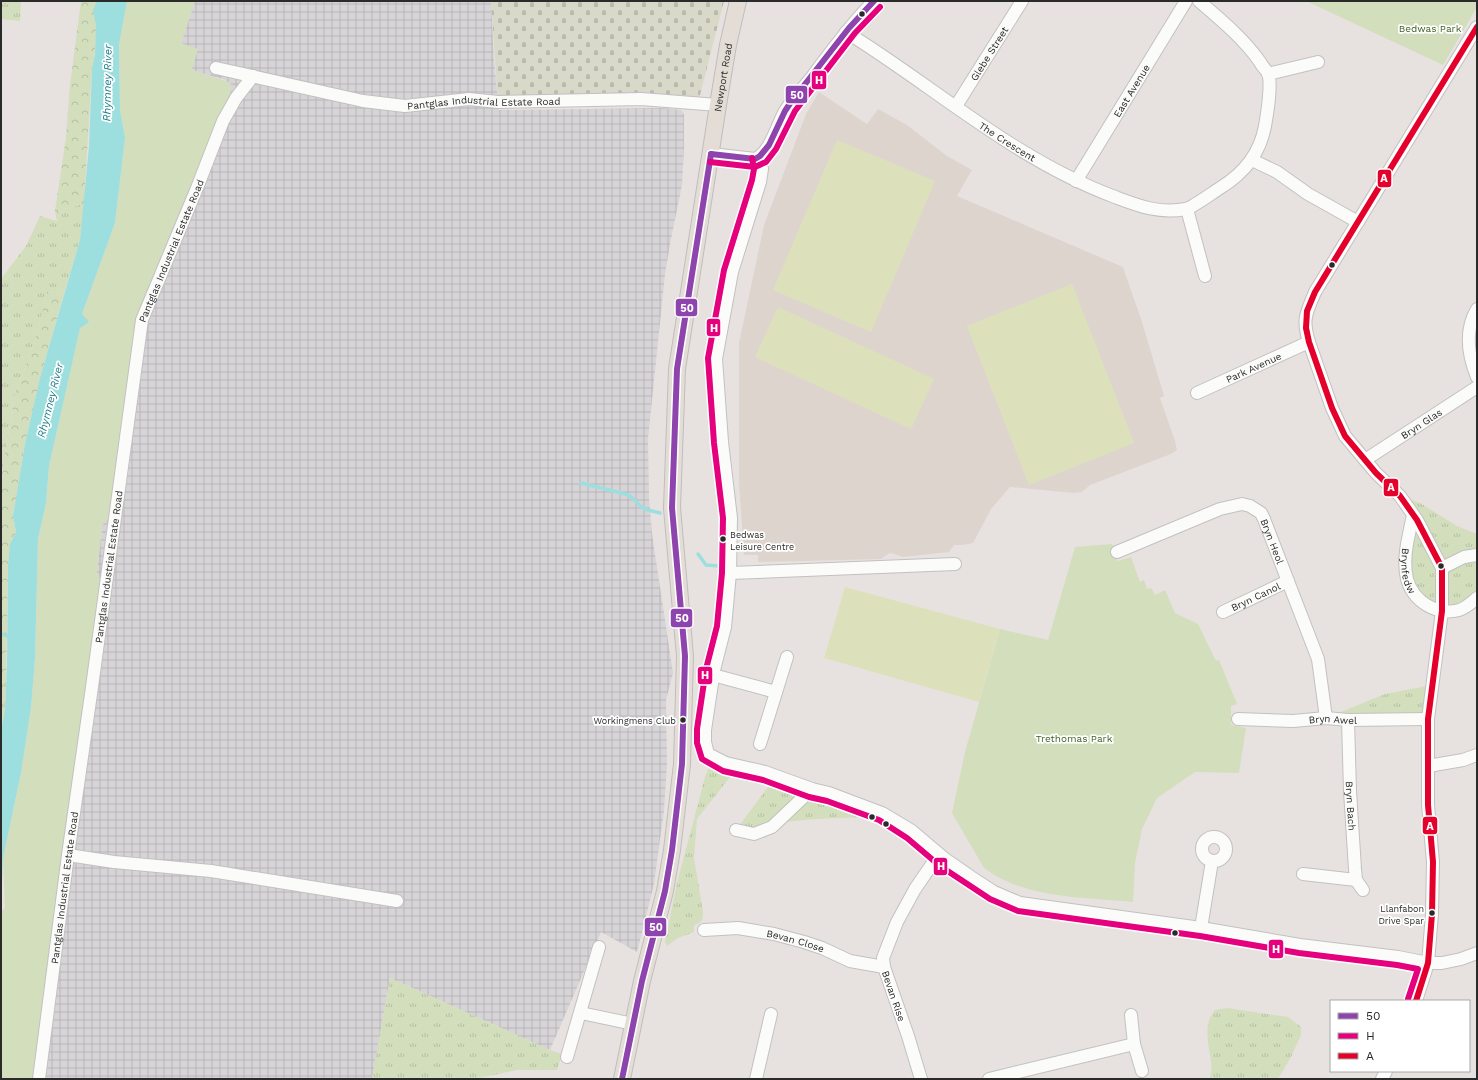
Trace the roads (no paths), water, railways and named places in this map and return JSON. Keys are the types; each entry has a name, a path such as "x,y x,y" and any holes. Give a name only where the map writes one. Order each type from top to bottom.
{"main road":[{"name":"Newport Road","path":"622,1079 642,981 665,890 672,850 682,764 685,656 672,508 677,369 718,105 728,45 738,1"}],"street":[{"path":"710,154 755,159 760,157 769,144 786,109 846,32 874,1"},
{"name":"Glebe Street","path":"956,106 1022,1"},
{"name":"East Avenue","path":"1076,181 1186,1"},
{"path":"1199,1 1254,54 1268,74 1268,106 1262,139 1252,160 1226,184 1188,209 1205,276"},
{"path":"1416,1000 1428,963 1433,910 1433,868 1428,804 1428,719 1442,611 1442,568 1413,515 1400,496 1365,460 1345,436 1332,408 1309,342 1306,332 1305,317 1312,299 1477,27"},
{"name":"The Crescent","path":"846,32 956,106 1004,141 1076,181 1104,193 1147,208 1166,210 1188,209"},
{"path":"1268,74 1318,62"},
{"name":"Pantglas Industrial Estate Road","path":"216,68 363,102 405,106 470,99 498,102 641,99 718,105"},
{"name":"Pantglas Industrial Estate Road","path":"39,1079 68,855 142,320 223,122 236,98 253,76"},
{"path":"760,157 762,169 760,182 732,272 716,359 722,442 731,518 730,572 725,627 713,675 705,730 705,742 708,754 726,763 765,772 812,789 829,793 882,813 912,831 939,854 970,877 994,892 1020,903 1201,928 1300,945 1398,957 1428,963 1448,962 1477,953"},
{"path":"1252,160 1277,172 1308,194 1358,222"},
{"path":"1477,309 1468,335 1471,362 1477,377"},
{"name":"Park Avenue","path":"1197,393 1309,342"},
{"name":"Bryn Glas","path":"1365,460 1477,387"},
{"name":"Bryn Heol","path":"1117,552 1220,509 1242,504 1256,509 1264,518 1318,659 1326,718"},
{"name":"Brynfedw","path":"1413,515 1406,556 1407,578 1410,587 1420,600 1432,609 1442,611"},
{"path":"1442,568 1464,557 1477,555"},
{"path":"730,572 956,564"},
{"name":"Bryn Canol","path":"1223,612 1288,581"},
{"path":"1442,611 1459,610 1477,598"},
{"path":"760,744 787,657"},
{"path":"713,675 776,692"},
{"name":"Bryn Awel","path":"1238,719 1294,721 1326,718 1348,720 1428,719"},
{"name":"Bryn Bach","path":"1348,720 1350,791 1356,880"},
{"path":"1428,766 1463,760 1477,755"},
{"path":"736,830 754,834 772,827 812,789"},
{"name":"Bevan Rise","path":"921,1079 884,967 883,958 897,922 915,889 939,854"},
{"path":"68,855 114,862 211,871 397,901"},
{"path":"1201,928 1212,860"},
{"path":"1303,874 1356,880 1364,890"},
{"name":"Bevan Close","path":"704,930 738,928 774,934 816,946 850,961 884,967"},
{"path":"567,1057 599,946"},
{"path":"580,1013 633,1024"},
{"path":"756,1079 771,1014"},
{"path":"1131,1015 1134,1044 1142,1071"},
{"path":"989,1079 1134,1044"}],"water":[{"name":"Rhymney River","path":"97,1 127,1 119,45 120,110 125,138 115,223 82,314 89,322 80,328 49,466 46,503 38,539 35,659 31,708 21,773 3,858 1,915 1,731 5,710 8,564 10,544 16,532 13,516 25,444 40,378 80,240 89,146 92,69 95,54 96,26 93,10"}],"waterway":[{"path":"581,483 629,495 644,509 660,513"},
{"path":"698,554 706,565 720,566"},
{"path":"1,634 8,636"}],"place":[{"name":"Bedwas Leisure Centre","path":"723,539"},
{"name":"Workingmens Club","path":"683,720"},
{"name":"Llanfabon Drive Spar","path":"1432,913"}],"park label":[{"name":"Bedwas Park","path":"1430,28"},
{"name":"Trethomas Park","path":"1074,738"}]}
